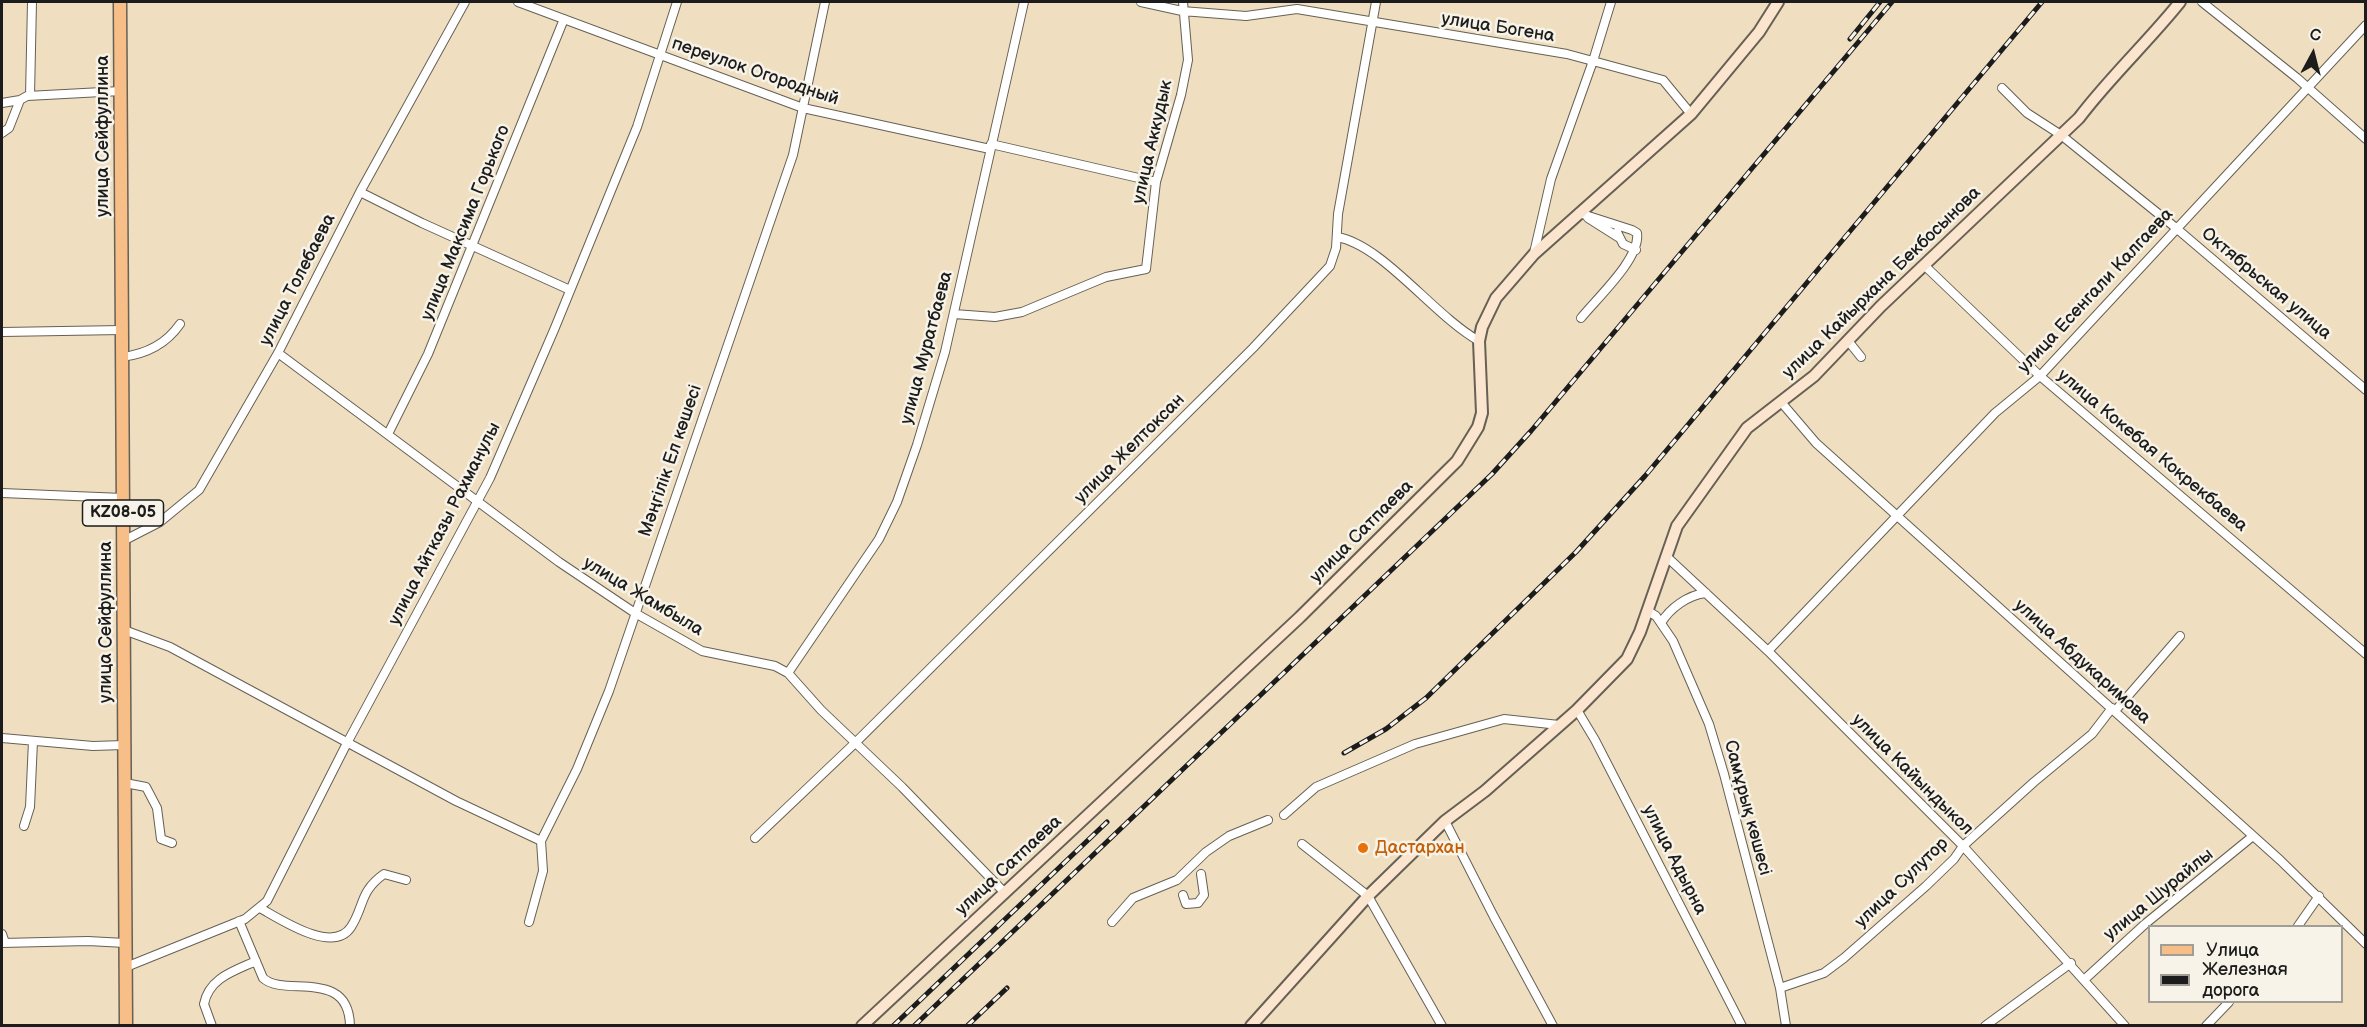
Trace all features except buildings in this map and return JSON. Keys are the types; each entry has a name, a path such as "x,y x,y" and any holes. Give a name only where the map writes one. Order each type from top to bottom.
{"main road":[{"name":"улица Сейфуллина","path":"120,2 126,1026"}],"street":[{"path":"30,96 32,2"},
{"name":"улица Толебаева","path":"123,541 160,522 199,490 278,353 360,192 465,2"},
{"name":"переулок Огородный","path":"518,2 803,108 1156,182"},
{"name":"улица Айтказы Рахманулы","path":"126,967 239,921 267,901 347,743 477,502 570,290 637,127 662,55 677,2"},
{"name":"Мәңгілік Ел көшесі","path":"529,922 543,871 541,842 577,769 609,691 793,155 825,2"},
{"name":"улица Муратбаева","path":"788,673 879,539 888,521 930,406 954,314 1024,2"},
{"name":"улица Богена","path":"1141,2 1182,11 1246,16 1298,5 1373,23 1567,54 1662,81 1691,114"},
{"name":"улица Аккудык","path":"954,314 995,317 1022,312 1106,277 1146,269 1156,182 1181,94 1188,60 1183,2"},
{"name":"улица Желтоксан","path":"755,838 807,786 855,743 1253,348 1330,266 1337,237 1338,214 1376,2"},
{"path":"1534,254 1551,179 1593,62 1611,2"},
{"name":"улица Сатпаева","path":"862,1026 1300,617 1457,461 1478,427 1482,413 1479,341 1482,327 1496,298 1534,254 1691,114 1759,32 1778,2"},
{"name":"улица Кайырхана Бекбосынова","path":"1251,1026 1368,896 1445,821 1485,791 1576,710 1628,659 1648,611 1677,526 1747,428 1814,376 1881,306 2079,118 2099,90 2156,32 2180,2"},
{"path":"2202,2 2297,78 2305,88 2366,139"},
{"name":"улица Максима Горького","path":"388,434 428,354 564,20"},
{"name":"улица Есенгали Калгаева","path":"1768,651 1995,413 2040,376 2305,88 2365,27"},
{"name":"Октябрьская улица","path":"2002,88 2026,113 2061,135 2176,228 2366,390"},
{"path":"2,103 30,96 121,91"},
{"path":"2,133 9,128 20,100"},
{"path":"360,192 570,290"},
{"path":"1579,213 1637,233 1636,250 1581,318"},
{"path":"1579,213 1618,237 1629,249 1636,250"},
{"path":"1618,237 1619,226"},
{"path":"1337,237 1366,247 1457,329 1479,341"},
{"name":"улица Кокебая Кокрекбаева","path":"1925,266 2040,376 2366,654"},
{"path":"122,357 152,349 165,341 180,324"},
{"path":"2,332 122,330"},
{"path":"1849,342 1861,357"},
{"name":"улица Жамбыла","path":"278,353 559,562 635,614 702,651 775,666 788,673 821,710 1004,892"},
{"name":"улица Абдукаримова","path":"1781,402 1816,443 2319,896 2366,944"},
{"path":"2,492 123,498"},
{"name":"улица Кайындыкол","path":"1667,557 1768,651 1963,846 2071,963 2124,1025"},
{"path":"1661,623 1680,603 1691,596 1706,593"},
{"name":"Самұрық көшесі","path":"1648,611 1661,623 1672,641 1709,724 1725,774 1780,988 1786,1026"},
{"path":"124,630 170,647 456,801 541,842"},
{"name":"улица Сулутор","path":"1780,988 1824,973 1933,880 1963,846 2092,734 2180,636"},
{"name":"улица Адырна","path":"1576,710 1595,740 1742,1026"},
{"path":"1284,815 1317,787 1415,744 1504,719 1559,725"},
{"path":"2,738 124,745"},
{"path":"24,826 28,818 31,792 33,741"},
{"path":"124,783 146,787 157,808 161,839 172,843"},
{"path":"1112,922 1133,898 1177,880 1206,852 1229,836 1268,820"},
{"path":"1445,821 1553,1026"},
{"name":"улица Шурайлы","path":"2085,979 2145,924 2253,836"},
{"path":"1302,844 1368,896 1442,1026"},
{"path":"260,908 316,935 332,939 351,927 366,890 384,874 392,874 406,880"},
{"path":"1183,895 1186,904 1198,903 1204,895 1201,874"},
{"path":"2299,925 2319,896"},
{"path":"239,921 263,978 274,986 310,986 335,995 347,1009 350,1026"},
{"path":"3,940 125,943"},
{"path":"212,1026 204,1004 211,986 220,978 256,961"},
{"path":"1985,1026 2071,963"},
{"path":"2206,1026 2228,1003"}],"railway":[{"path":"1850,39 1880,2"},
{"path":"914,1026 1492,474 1531,431 1892,2"},
{"path":"1344,753 1386,729 1426,698 1576,552 1645,476 2042,2"},
{"path":"893,1026 1107,822"},
{"path":"967,1026 1007,988"}],"place":[{"name":"Дастархан","path":"1363,848"}]}
